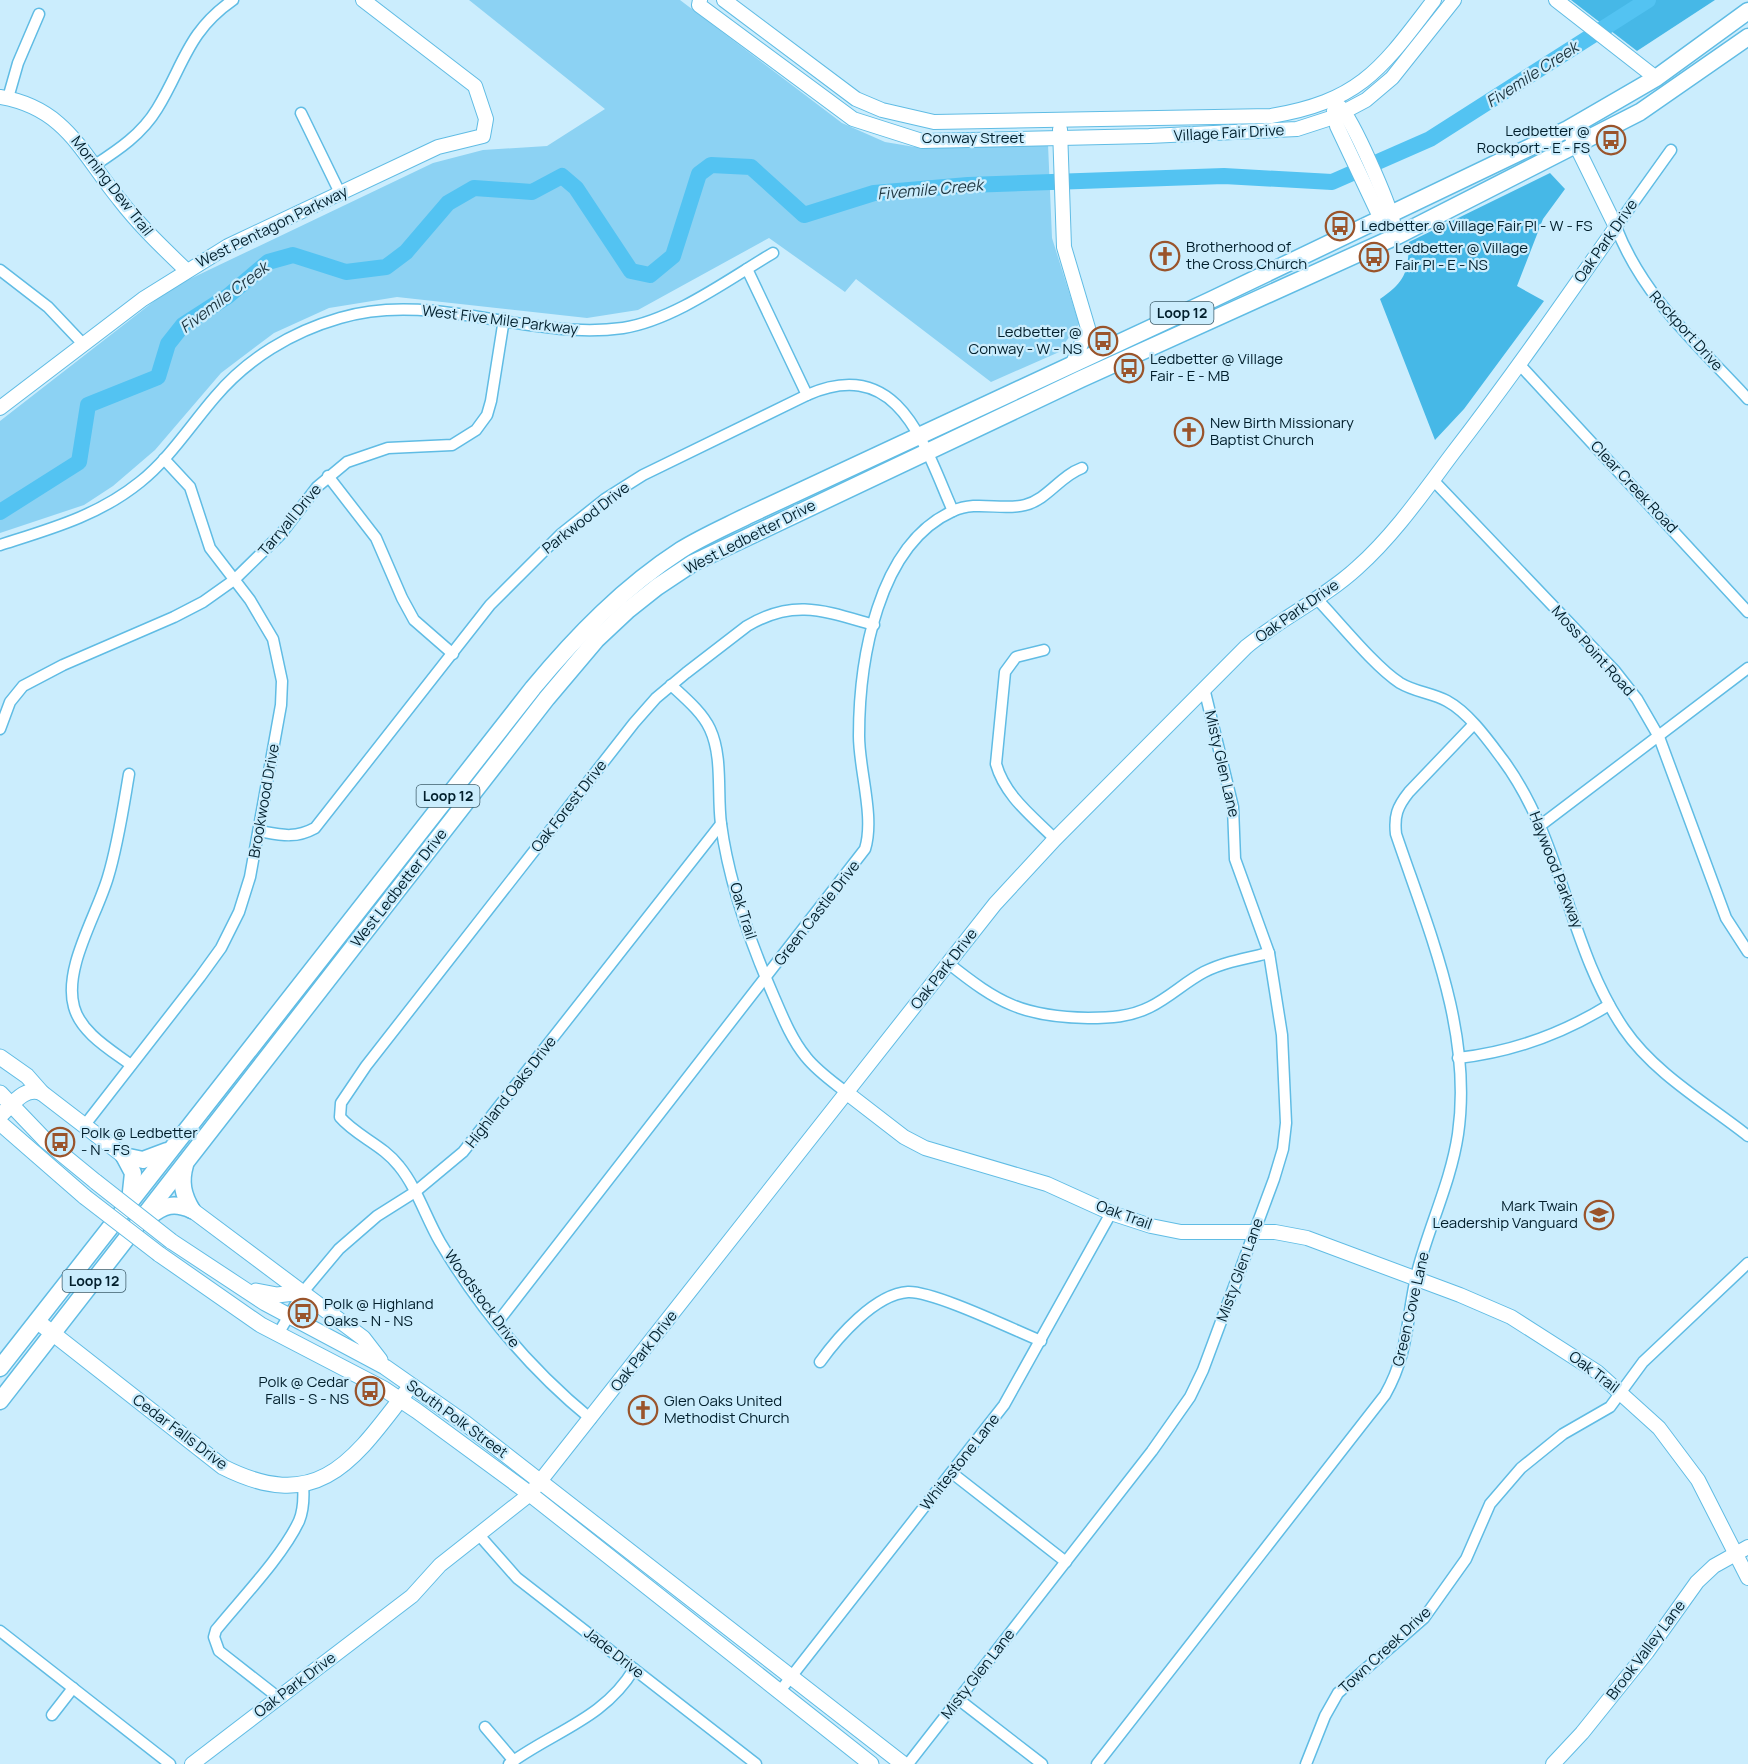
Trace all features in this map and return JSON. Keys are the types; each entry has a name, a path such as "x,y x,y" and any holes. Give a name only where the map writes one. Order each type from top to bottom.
{"main road":[{"name":"West Ledbetter Drive","path":"0,1401 263,1063 540,693 578,635 615,600 683,549 919,434 1073,363 1383,208 1568,129 1656,78 1748,11"},
{"name":"West Ledbetter Drive","path":"0,1368 248,1051 540,693 628,610 666,581 735,541 1081,379 1397,236 1575,147 1640,112 1748,37"},
{"path":"248,1051 263,1063"},
{"path":"0,1057 27,1076 42,1093 124,1156 143,1160 171,1149"},
{"path":"6,1111 28,1091 34,1089 42,1093"},
{"name":"South Polk Street","path":"0,1093 6,1111 171,1241 241,1287 385,1367 412,1385 541,1482 903,1764"},
{"name":"South Polk Street","path":"0,1123 85,1197 232,1307 400,1400 530,1494 872,1764"},
{"path":"124,1156 133,1173 130,1202"},
{"path":"186,1162 182,1176 183,1193 192,1210"},
{"path":"135,1228 165,1206 175,1204 192,1210 363,1338 385,1367"},
{"path":"241,1287 270,1295 303,1292"},
{"name":"Cedar Falls Drive","path":"37,1321 223,1467 244,1478 266,1484 285,1486 303,1484 335,1472 351,1460 412,1385"},
{"path":"621,1568 632,1553"}],"street":[{"path":"95,165 140,131 156,111 199,29 214,13 233,0"},
{"name":"West Pentagon Parkway","path":"0,408 186,270 228,246 438,147 483,136 486,119 475,86 363,0"},
{"name":"Conway Street","path":"700,0 699,5 853,119 922,141 1060,138"},
{"name":"Conway Street","path":"724,0 856,99 882,110 934,122 1060,120"},
{"name":"Village Fair Drive","path":"1060,120 1271,116 1333,100 1370,77 1390,57 1434,0"},
{"name":"Village Fair Drive","path":"1060,138 1277,132 1341,119 1392,78 1454,0"},
{"path":"1556,0 1656,78"},
{"path":"4,97 39,14"},
{"name":"Morning Dew Trail","path":"4,97 26,104 56,121 83,147 138,224 186,270"},
{"path":"1333,100 1397,236"},
{"path":"301,113 340,193"},
{"path":"1060,120 1062,222 1070,272 1088,328 1073,363"},
{"name":"Rockport Drive","path":"1568,129 1626,252 1646,287 1748,399"},
{"name":"Oak Park Drive","path":"192,1764 412,1596 440,1564 530,1494 541,1482 995,904 1055,839 1204,688 1263,633 1317,599 1357,568 1381,544 1433,480 1519,364 1671,150"},
{"name":"West Five Mile Parkway","path":"0,545 64,525 107,505 142,481 164,459 235,375 295,335 340,318 405,309 504,319 568,329 598,330 626,327 657,318 773,253"},
{"path":"747,268 807,395"},
{"path":"0,270 48,307 84,345"},
{"name":"Tarryall Drive","path":"0,729 10,702 30,681 174,617 202,602 234,580 267,549 328,476 347,462 369,452 406,446 452,445 476,430 487,415 491,401 504,319"},
{"name":"Clear Creek Road","path":"1519,364 1748,612"},
{"name":"Parkwood Drive","path":"259,831 289,837 301,835 315,828 516,577 561,534 605,499 679,455 807,395 835,384 852,384 867,387 897,405 910,418 919,434 952,511"},
{"name":"Brookwood Drive","path":"84,1126 221,948 238,912 250,877 280,714 282,681 273,639 250,600 210,548 190,487 164,459"},
{"name":"Green Castle Drive","path":"497,1323 859,859 868,837 859,735 861,686 874,625 884,592 905,550 927,528 952,511 976,505 1025,505 1037,500 1070,472 1082,468"},
{"path":"328,476 376,538 414,620 453,654"},
{"name":"Moss Point Road","path":"1433,480 1614,670 1636,699 1659,737 1726,918 1748,952"},
{"name":"Haywood Parkway","path":"1317,599 1400,682 1446,701 1473,725 1504,761 1541,825 1590,965 1624,1030 1652,1061 1748,1136"},
{"name":"Oak Forest Drive","path":"340,1117 341,1103 366,1066 634,723 671,685 747,626 782,610 819,610 874,625"},
{"path":"1044,650 1016,657 1005,672 996,764 999,775 1013,797 1055,839"},
{"path":"1541,825 1748,668"},
{"name":"Oak Trail","path":"671,685 702,717 710,729 715,744 721,824 746,926 785,1023 805,1057 847,1093 904,1137 925,1148 1039,1181 1111,1213 1151,1226 1180,1232 1275,1232 1307,1238 1415,1280 1460,1294 1511,1317 1571,1354 1620,1391 1659,1428 1685,1459 1711,1503 1748,1578"},
{"name":"Misty Glen Lane","path":"908,1764 1152,1451 1190,1397 1280,1159 1286,1124 1282,1035 1269,953 1235,859 1233,807 1204,688"},
{"name":"Green Cove Lane","path":"1097,1764 1385,1395 1395,1377 1405,1349 1415,1280 1451,1168 1458,1134 1461,1101 1458,1058 1442,967 1396,834 1394,819 1399,804 1409,792 1473,725"},
{"path":"129,774 108,876 73,973 72,992 75,1009 84,1026 131,1065"},
{"name":"Highland Oaks Drive","path":"278,1334 303,1292 357,1232 397,1202 415,1192 463,1152 721,824"},
{"path":"948,963 987,993 1023,1010 1059,1018 1107,1018 1126,1016 1148,1008 1170,997 1202,973 1224,963 1269,953"},
{"path":"1458,1058 1486,1054 1540,1040 1583,1021 1609,1005"},
{"name":"Woodstock Drive","path":"340,1117 392,1158 415,1192 440,1241 465,1281 497,1323 560,1394 591,1419"},
{"name":"Whitestone Lane","path":"780,1691 1004,1405 1111,1213"},
{"name":"Town Creek Drive","path":"1306,1764 1325,1716 1338,1693 1424,1618 1466,1559 1490,1504 1504,1486 1521,1468 1563,1434 1605,1412 1616,1401 1620,1391 1643,1362 1748,1263"},
{"path":"820,1362 838,1338 867,1312 891,1297 909,1292 933,1297 1041,1341"},
{"path":"952,1473 1066,1562"},
{"path":"279,1698 219,1650 214,1637 216,1630 289,1538 303,1507 303,1484"},
{"name":"Jade Drive","path":"479,1535 517,1578 756,1764"},
{"name":"Brook Valley Lane","path":"1553,1764 1582,1733 1647,1652 1697,1582 1714,1566 1748,1547"},
{"path":"0,1631 170,1764"},
{"path":"485,1726 512,1762 602,1708 626,1683 634,1669"},
{"path":"52,1715 73,1688"},
{"path":"958,1699 1042,1764"},
{"path":"737,1764 745,1755"}],"shaded area":[{"path":"469,0 680,0 842,123 885,142 915,147 1048,144 1052,238 1079,324 1064,344 1066,349 991,382 856,279 845,292 769,238 638,310 587,318 397,297 329,308 274,333 221,373 155,450 113,486 84,505 0,533 0,421 171,288 433,163 483,150 547,146 605,109"},
{"path":"1571,0 1715,0 1637,51"},
{"path":"1550,173 1565,189 1543,219 1517,286 1544,301 1464,409 1435,440 1380,299 1395,287 1404,275 1408,261 1409,242"}],"waterway":[{"name":"Fivemile Creek","path":"0,512 79,462 88,405 158,377 168,344 183,325 228,296 268,262 293,255 346,272 386,267 406,252 448,203 474,188 532,192 562,176 576,188 631,271 650,275 673,256 699,174 711,165 751,167 804,215 874,193 968,185 1224,176 1332,182 1430,139 1648,0"}],"place":[{"name":"Ledbetter @ Rockport - E - FS","path":"1611,140"},
{"name":"Ledbetter @ Village Fair Pl - W - FS","path":"1340,226"},
{"name":"Brotherhood of the Cross Church","path":"1165,256"},
{"name":"Ledbetter @ Village Fair Pl - E - NS","path":"1374,257"},
{"name":"Ledbetter @ Conway - W - NS","path":"1103,341"},
{"name":"Ledbetter @ Village Fair - E - MB","path":"1129,368"},
{"name":"New Birth Missionary Baptist Church","path":"1189,432"},
{"name":"Polk @ Ledbetter - N - FS","path":"60,1142"},
{"name":"Mark Twain Leadership Vanguard","path":"1599,1215"},
{"name":"Polk @ Highland Oaks - N - NS","path":"303,1313"},
{"name":"Polk @ Cedar Falls - S - NS","path":"370,1391"},
{"name":"Glen Oaks United Methodist Church","path":"643,1410"}]}
